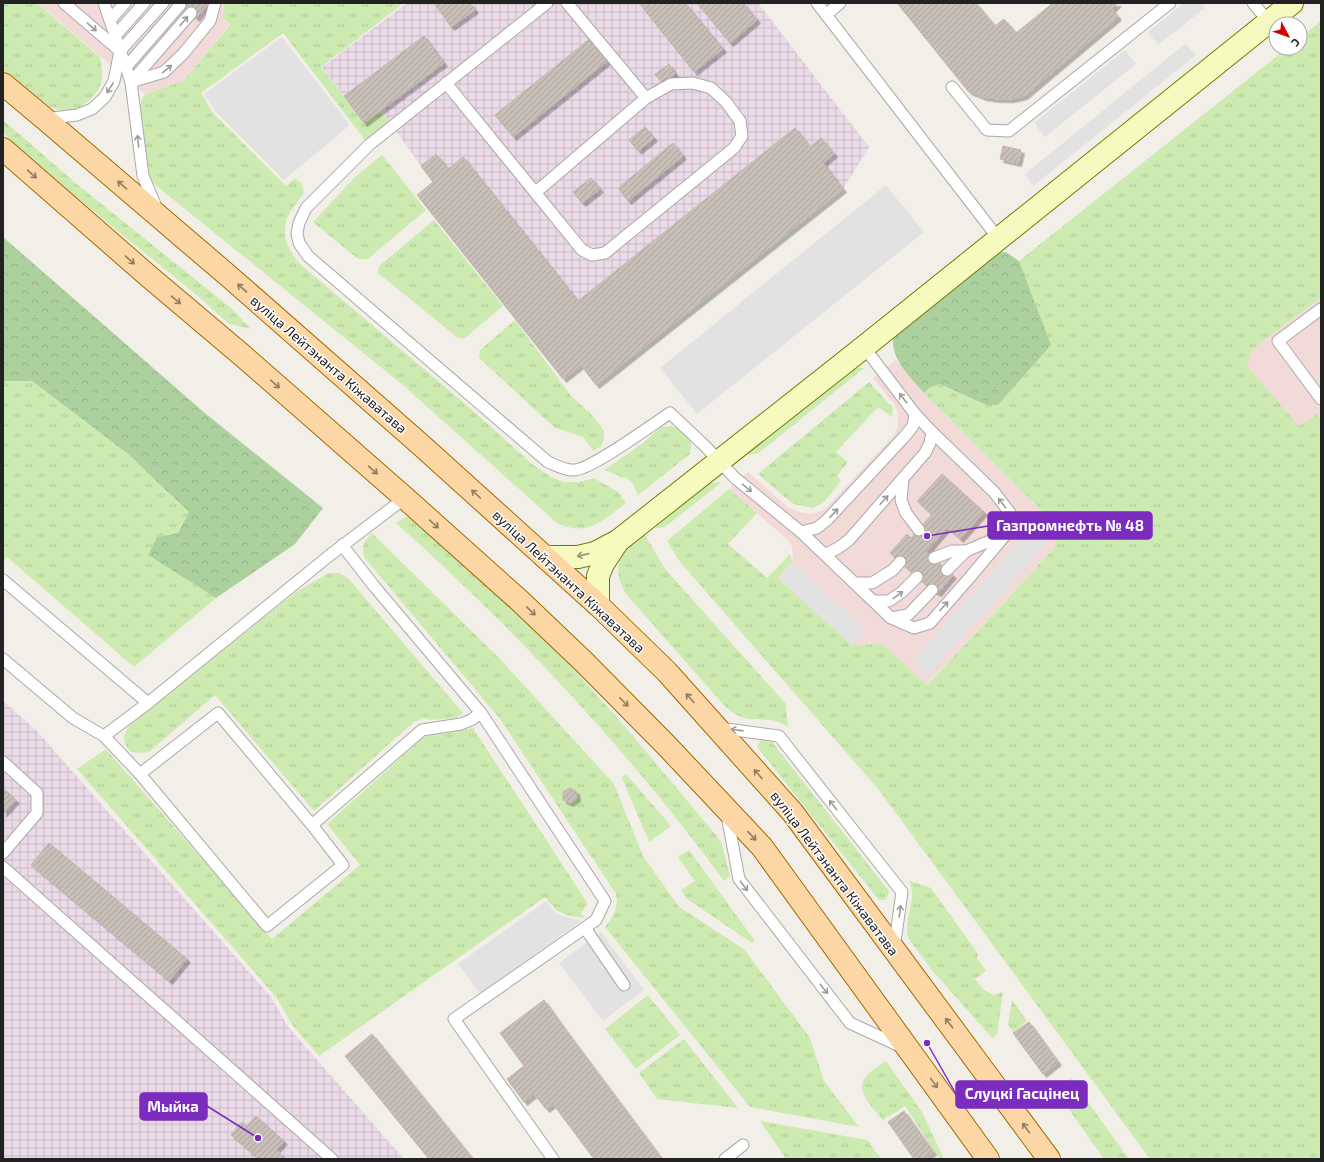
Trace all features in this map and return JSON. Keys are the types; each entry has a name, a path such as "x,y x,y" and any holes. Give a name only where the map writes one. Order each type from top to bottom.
{"main road":[{"name":"вуліца Лейтэнанта Кіжаватава","path":"3,84 45,118 299,338 598,605 667,672 793,813 1049,1159"},
{"path":"3,149 405,498 520,601 584,662 667,746 762,847 988,1159"}],"street":[{"path":"1276,16 1292,3"},
{"path":"545,557 578,557 595,552 618,541 864,347 1268,23"},
{"path":"598,605 598,576 603,564 618,541"}],"lane":[{"path":"64,3 120,51"},
{"path":"110,20 125,3"},
{"path":"115,36 144,3"},
{"path":"45,118 77,115 92,109 105,96 114,81 120,51 163,3"},
{"path":"131,82 164,72 183,54 210,21 215,3"},
{"path":"547,3 368,145 306,208 299,223 297,233 299,243 308,256 548,462 567,470 576,471 594,463 670,413 735,478 826,554 891,618 914,628 930,623 1007,533 1010,513 994,492 915,414 864,347"},
{"path":"567,3 646,98"},
{"path":"817,3 998,238"},
{"path":"826,15 840,3"},
{"path":"952,87 987,130 1009,132 1170,3"},
{"path":"1253,3 1268,21"},
{"path":"105,4 131,82 143,176 161,218"},
{"path":"126,67 180,4"},
{"path":"131,82 191,14"},
{"path":"446,83 582,250 592,255 605,254 734,148 742,136 740,121 726,102 711,88 693,83 671,84 646,98 536,192"},
{"path":"1321,309 1278,341 1321,399"},
{"path":"801,532 817,528 827,520 905,436 913,426 915,414"},
{"path":"826,554 849,540 903,479 925,453 930,443 932,432"},
{"path":"903,479 901,500 906,514 919,530"},
{"path":"104,736 148,703 342,545 405,498"},
{"path":"947,570 966,551 1007,533"},
{"path":"342,545 374,586 481,713 605,901 596,920 454,1019 552,1159"},
{"path":"934,558 952,551 966,551"},
{"path":"855,583 872,583 893,570 900,562"},
{"path":"874,602 889,601 902,592 916,577"},
{"path":"3,580 148,703"},
{"path":"891,618 908,615 932,590"},
{"path":"3,659 73,718 104,736 140,774 267,926 342,865 312,825 218,713 140,774"},
{"path":"312,825 422,730 461,724 471,720 481,713"},
{"path":"716,727 779,736 902,892 894,950"},
{"path":"3,762 37,793 37,813 3,853"},
{"path":"726,808 739,879 850,1023 911,1051"},
{"path":"3,867 332,1159"},
{"path":"585,928 624,985"},
{"path":"725,1159 743,1145"}],"shaded area":[{"path":"38,3 225,3 222,19 229,25 183,81 145,94"},
{"path":"407,3 758,3 869,147 843,189 596,385 421,166 381,110 364,123 322,67"},
{"path":"1184,3 1201,3 1205,8 1158,45 1148,32"},
{"path":"282,37 350,125 284,180 216,112 204,94"},
{"path":"1185,44 1196,55 1033,186 1025,174"},
{"path":"1125,50 1136,64 1045,137 1034,123"},
{"path":"886,185 924,232 697,414 660,368"},
{"path":"1321,297 1321,419 1317,414 1299,427 1247,366 1250,350"},
{"path":"896,360 924,393 1055,524 1055,547 926,685 883,644 851,645 778,578 792,562 792,547 789,541 729,489 748,472 789,508 799,512 811,514 821,511 828,506 895,434 898,426 898,414 894,404 873,378"},
{"path":"1035,524 1051,538 927,676 912,661"},
{"path":"793,563 866,630 852,646 779,578"},
{"path":"3,701 35,729 271,997 289,1028 404,1159 3,1159"},
{"path":"546,901 556,914 581,921 480,993 458,964"},
{"path":"601,932 644,990 603,1021 559,963"}],"green space":[{"path":"3,3 37,3 100,57 102,81 94,96 77,109 72,111 61,110 52,107 34,96 3,70"},
{"path":"225,3 404,3 321,67 364,122 380,110 389,122 365,140 283,33 201,93 213,113 286,186 295,178 302,184 304,193 289,215 285,228 288,245 300,264 471,409 532,464 551,477 564,482 579,482 594,478 618,492 626,503 608,517 594,525 580,529 566,527 557,523 403,385 154,184 146,172 139,110 142,99 145,94 183,81 230,25 222,18"},
{"path":"1321,21 1321,297 1251,350 1247,366 1299,426 1317,414 1321,419 1321,1159 1150,1159 879,790 680,562 667,541 729,489 757,513 728,544 767,578 790,554 792,562 778,578 851,645 883,644 927,685 1055,547 1055,524 924,393 929,388 940,384 986,405 1050,345 1019,261 1277,56 1308,56 1308,32"},
{"path":"3,120 78,185 231,308 251,329 229,324 199,297 71,193 3,133"},
{"path":"382,155 426,210 368,259 358,259 313,222 355,177"},
{"path":"434,220 503,306 465,338 458,338 378,273 379,266"},
{"path":"3,237 206,414 323,508 295,544 216,598 148,555 157,537 178,533 189,512 128,454 32,381 3,381"},
{"path":"1006,252 1019,261 1051,345 998,405 986,405 940,384 929,388 924,393 906,373 897,359 894,351 893,333 990,253"},
{"path":"515,320 571,396 592,415 604,431 604,440 601,446 593,451 583,437 555,428 479,358 480,350"},
{"path":"851,368 864,368 759,453 749,455 749,447"},
{"path":"3,381 32,381 128,454 189,512 178,533 157,537 148,555 216,598 134,667 7,557 3,561"},
{"path":"869,382 893,408 892,417 878,407 836,452 848,462 837,476 841,481 825,501 813,508 793,504 758,474"},
{"path":"670,426 681,429 688,435 691,443 690,454 638,495 633,484 626,477 622,478 604,470 643,443 661,427"},
{"path":"722,482 665,527 657,528 653,522 708,483"},
{"path":"405,517 412,517 518,611 570,665 628,730 721,841 730,876 724,881 649,785 610,739 528,649 441,564 396,523"},
{"path":"643,532 666,570 786,704 788,727 775,721 741,717 729,710 626,594 621,584 618,567 620,560 629,546"},
{"path":"372,533 500,659 614,784 643,856 679,907 744,949 810,1038 824,1081 859,1127 750,1107 605,927 615,912 617,903 616,894 500,719 364,557 364,544"},
{"path":"329,573 339,573 348,578 463,713 456,718 431,720 423,718 414,722 314,811 215,695 149,752 131,752 124,739 130,725 296,592"},
{"path":"473,728 588,904 581,913 585,918 566,915 556,910 545,897 319,1056 293,1026 276,997 77,769 106,749 272,939 360,865 327,824 424,737"},
{"path":"763,738 769,738 889,891 885,900 879,900 757,747"},
{"path":"626,774 671,826 649,842 622,778"},
{"path":"689,850 755,941 752,943 687,899 681,890 695,881 678,857"},
{"path":"910,881 931,888 978,954 977,958 986,971 975,979 984,990 994,995 1003,992 997,1034 992,1038 930,968 909,939 907,924 912,898"},
{"path":"648,995 680,1035 636,1069 605,1029"},
{"path":"1012,1000 1027,1021 1013,1032 1008,1025"},
{"path":"684,1039 738,1108 657,1099 639,1073"},
{"path":"886,1061 922,1112 944,1159 939,1159 905,1106 883,1120 864,1095 862,1084 864,1079"},
{"path":"1070,1077 1129,1159 1104,1159 1065,1104"},
{"path":"760,1121 867,1140 881,1159 786,1159"}],"building":[{"path":"179,3 209,3 196,18"},
{"path":"434,3 470,3 475,10 451,27"},
{"path":"639,3 685,3 723,49 694,72"},
{"path":"697,3 743,3 757,20 730,43"},
{"path":"897,3 976,3 995,26 1004,19 1016,33 1053,3 1118,3 1112,9 1118,17 1024,96 1011,99 997,99 983,97 968,91"},
{"path":"424,36 444,63 364,123 344,96"},
{"path":"592,37 610,59 513,137 495,115"},
{"path":"669,64 675,74 662,83 655,74"},
{"path":"645,127 654,138 638,151 629,140"},
{"path":"795,128 810,147 821,138 834,154 823,163 843,189 596,385 581,365 563,379 417,195 433,182 421,166 436,154 448,169 463,157 578,301"},
{"path":"673,143 683,156 628,201 618,188"},
{"path":"1003,146 1021,150 1018,163 1000,159"},
{"path":"591,178 600,189 582,203 573,192"},
{"path":"942,474 984,512 960,539 917,501"},
{"path":"935,511 950,524 926,552 953,575 938,593 932,590 890,553 907,534 911,538"},
{"path":"3,788 16,800 3,814"},
{"path":"569,788 576,791 577,798 570,803 563,800 563,792"},
{"path":"49,843 187,959 169,981 31,865"},
{"path":"544,1000 662,1159 594,1159 553,1104 546,1109 534,1094 524,1102 507,1079 524,1066 500,1033"},
{"path":"1029,1022 1058,1062 1043,1074 1013,1033"},
{"path":"372,1034 473,1159 429,1159 345,1056"},
{"path":"904,1111 933,1152 923,1159 914,1159 888,1122"},
{"path":"256,1116 284,1141 276,1150 286,1159 259,1159 231,1135 242,1122 247,1126"}],"place":[{"name":"Газпромнефть № 48","path":"927,536"},
{"name":"Слуцкі Гасцінец","path":"927,1043"},
{"name":"Мыйка","path":"258,1138"}]}
